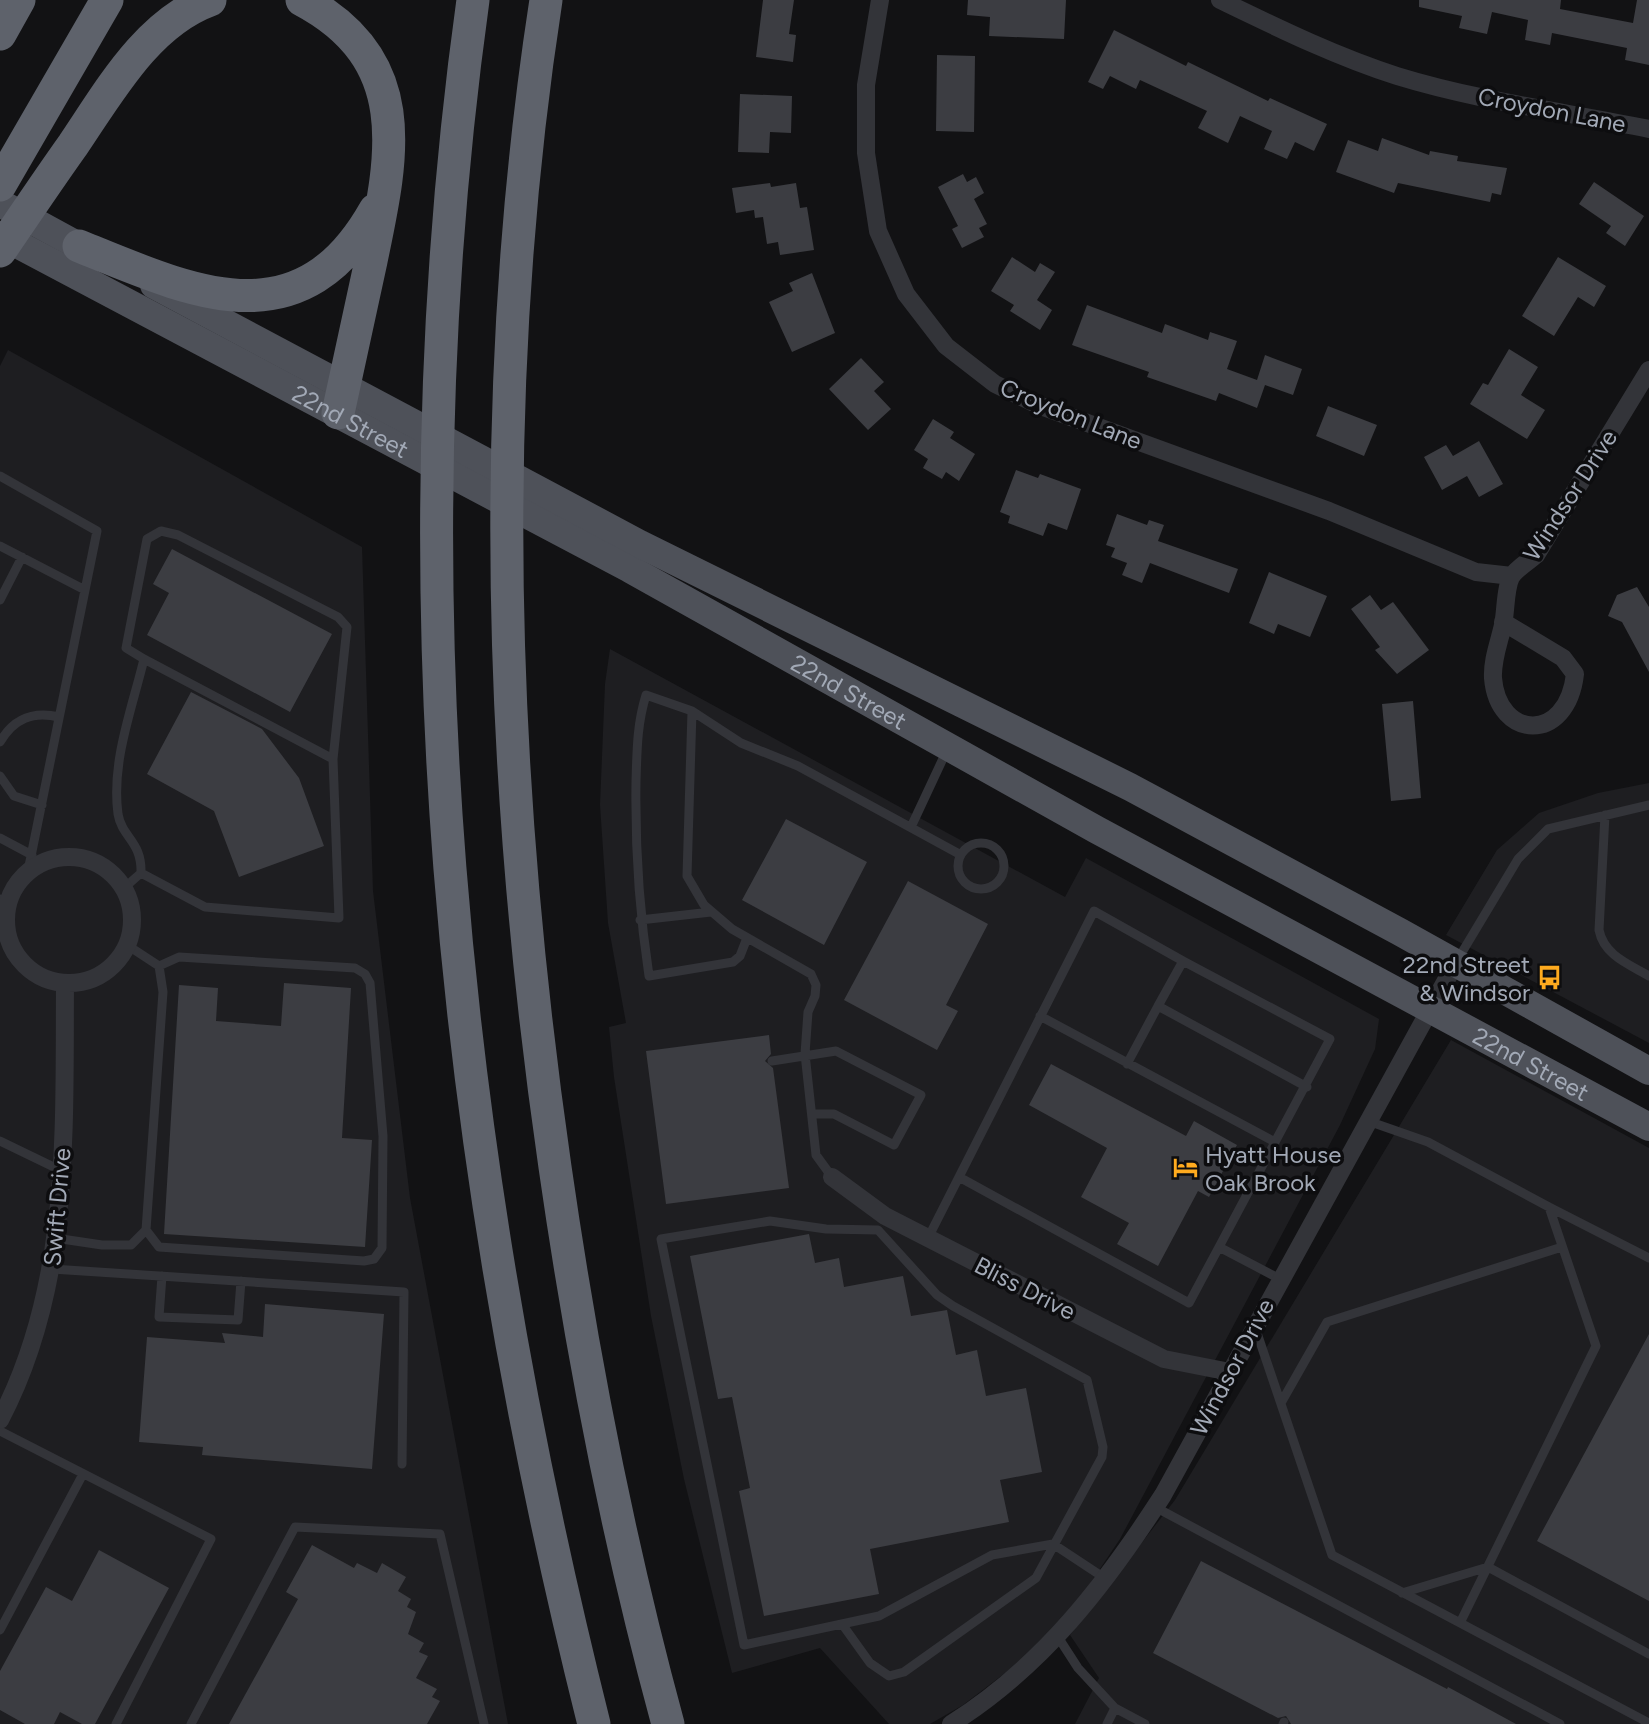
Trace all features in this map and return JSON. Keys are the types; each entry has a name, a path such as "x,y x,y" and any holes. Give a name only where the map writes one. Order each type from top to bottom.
{"highway":[{"path":"0,34 19,0"},
{"path":"0,185 107,0"},
{"path":"0,251 100,104 148,43 186,11 211,0"},
{"path":"302,0 328,14 357,40 375,71 386,100 389,125 385,192 341,399"},
{"path":"472,0 452,174 437,371 436,617 447,835 470,1069 497,1263 527,1431 594,1724"},
{"path":"546,0 526,164 509,381 506,588 515,790 541,1064 575,1298 626,1555 668,1724"},
{"path":"0,210 64,75"},
{"path":"71,241 142,272 202,290 250,296 282,294 309,283 331,269 368,223 385,192"}],"main road":[{"name":"22nd Street","path":"0,203 71,241 341,399 575,541 1097,830 1429,1006 1649,1127"},
{"name":"22nd Street","path":"0,235 47,260 587,515 1129,787 1649,1072"}],"street":[{"name":"Croydon Lane","path":"880,0 866,85 866,153 878,231 906,294 946,346 995,384 1038,405 1329,511 1476,572 1511,576"},
{"name":"Croydon Lane","path":"1220,0 1305,41 1399,76 1453,90 1649,129"},
{"name":"Windsor Drive","path":"1503,622 1563,658 1575,674 1573,693 1564,711 1550,723 1520,723 1508,715 1498,701 1493,678 1511,576 1536,555 1649,370"},
{"path":"69,857 80,859 109,872 124,888 132,916 127,945 117,962 103,974 85,982 65,984 47,980 30,971 17,957 8,940 4,901 30,863 69,857"},
{"name":"Windsor Drive","path":"951,1724 1022,1672 1058,1637 1107,1579 1155,1507 1429,1006 1455,964"},
{"name":"Swift Drive","path":"1,1414 31,1352 52,1269 62,1171 65,984"},
{"name":"Bliss Drive","path":"832,1177 881,1223 928,1238 1164,1359 1230,1371"}],"lane":[{"path":"0,476 97,531 30,863 0,838"},
{"path":"141,873 205,907 339,918 333,759 347,627 338,617 178,535 162,531 147,539 126,648 333,759"},
{"path":"0,546 85,590"},
{"path":"0,600 22,557"},
{"path":"124,888 141,873 141,854 118,819 114,779 144,659"},
{"path":"747,938 740,956 733,962 649,975 640,920 635,825 638,721 646,695 692,711 741,743 798,766 961,855"},
{"path":"692,711 687,876 711,912 747,938 811,974 816,985 808,1012 805,1054 816,1155 832,1177"},
{"path":"0,742 18,721 31,715 59,717"},
{"path":"911,827 948,747"},
{"path":"0,776 14,796 42,805"},
{"path":"1455,964 1518,859 1548,829 1649,805"},
{"path":"1605,815 1599,923 1601,943 1615,957 1649,976"},
{"path":"981,843 995,848 1003,862 1000,877 988,887 973,887 961,877 958,870 961,855 973,845 981,843"},
{"path":"928,1238 958,1177 1094,911 1330,1039 1307,1087 1189,1303 958,1177"},
{"path":"640,920 711,912"},
{"path":"55,1238 102,1245 131,1245 146,1230 163,992 159,966 127,945"},
{"path":"146,1230 159,1247 364,1261 374,1259 382,1248 383,1136 370,984 365,974 355,968 179,957 159,966"},
{"path":"1127,1064 1183,961"},
{"path":"1158,1006 1307,1087"},
{"path":"1040,1016 1275,1142"},
{"path":"772,1060 836,1051 921,1095 894,1145 834,1114 812,1114"},
{"path":"1368,1121 1427,1142 1649,1258"},
{"path":"0,1141 62,1171"},
{"path":"1460,1623 1596,1346 1549,1207"},
{"path":"842,1624 870,1663 890,1676 904,1672 1036,1578 1054,1544 1102,1457 1103,1447 1087,1380 945,1300 881,1223 826,1229 770,1221 661,1239 744,1645 879,1616 992,1555 1054,1544 1107,1579"},
{"path":"1219,1247 1280,1279"},
{"path":"1281,1403 1327,1322 1562,1247"},
{"path":"52,1269 404,1292 402,1464"},
{"path":"162,1276 159,1317 238,1320 241,1281"},
{"path":"1255,1325 1332,1555 1649,1723"},
{"path":"0,1432 211,1539 116,1724"},
{"path":"0,1630 83,1474"},
{"path":"1155,1507 1560,1724"},
{"path":"191,1724 295,1527 440,1534 484,1724"},
{"path":"1402,1593 1488,1567 1649,1654"},
{"path":"1058,1637 1078,1668 1115,1708 1145,1724"},
{"path":"1107,1724 1115,1708"}],"shaded area":[{"path":"8,350 362,547 373,891 410,1198 508,1724 0,1724 0,366"},
{"path":"610,649 1065,897 1086,858 1379,1019 1375,1049 1340,1125 1120,1539 1075,1606 1017,1664 963,1705 930,1724 889,1724 820,1648 732,1673 684,1479 651,1316 614,1077 609,1027 626,1023 608,923 600,805 605,684"},
{"path":"1649,783 1649,1043 1446,935 1497,850 1539,813 1598,793"},
{"path":"1451,1040 1649,1148 1649,1724 1075,1724 1099,1678 1070,1635 1175,1500"}],"building":[{"path":"763,0 794,0 789,34 796,35 793,62 756,57"},
{"path":"968,0 1066,0 1064,39 989,36 990,17 967,15"},
{"path":"1419,0 1561,0 1560,9 1633,23 1637,0 1649,0 1649,65 1625,60 1627,48 1552,33 1550,45 1525,40 1528,20 1492,12 1487,34 1459,28 1462,16 1419,7"},
{"path":"1114,30 1186,66 1188,62 1268,101 1270,98 1327,124 1314,151 1295,142 1287,159 1264,149 1272,131 1240,116 1228,143 1198,128 1207,111 1140,80 1136,89 1110,76 1103,89 1088,82"},
{"path":"937,55 975,56 974,132 936,131"},
{"path":"740,94 792,96 791,133 770,132 769,153 738,152"},
{"path":"1382,138 1429,155 1430,151 1458,156 1457,161 1507,168 1501,195 1492,193 1490,202 1398,183 1394,193 1336,172 1348,140 1378,151"},
{"path":"963,174 967,182 976,177 984,193 974,199 987,224 979,228 984,237 962,248 952,229 958,226 938,187"},
{"path":"1594,182 1644,216 1625,246 1606,233 1611,226 1579,204"},
{"path":"770,183 771,187 796,183 800,208 807,207 814,250 780,255 778,242 767,244 763,217 755,218 754,210 736,213 732,188"},
{"path":"1012,257 1035,272 1040,263 1055,272 1037,300 1052,310 1040,330 1010,311 1014,305 991,291"},
{"path":"1558,257 1606,286 1594,307 1578,297 1554,336 1522,316"},
{"path":"812,273 835,333 792,352 769,302 793,291 789,283"},
{"path":"1087,305 1162,333 1165,324 1208,340 1210,332 1237,341 1227,369 1257,380 1265,355 1302,369 1293,395 1265,385 1257,408 1219,393 1216,401 1147,377 1149,372 1072,345"},
{"path":"1509,349 1538,367 1521,395 1545,410 1527,439 1470,404 1483,383 1488,385"},
{"path":"861,358 884,382 874,391 891,409 868,430 829,389"},
{"path":"1328,406 1377,425 1364,456 1316,436"},
{"path":"933,419 954,432 950,438 975,454 959,481 946,472 942,479 923,468 928,459 914,450"},
{"path":"1479,441 1503,484 1479,497 1467,476 1442,490 1424,457 1446,445 1453,456"},
{"path":"1016,470 1038,478 1040,474 1081,489 1067,530 1048,523 1043,536 1008,523 1010,516 1000,512"},
{"path":"1117,514 1147,525 1149,520 1164,525 1158,541 1238,569 1229,593 1150,563 1142,583 1122,575 1127,563 1111,557 1115,548 1106,545"},
{"path":"172,549 332,634 290,712 147,635 169,593 153,584"},
{"path":"1269,572 1327,596 1310,637 1278,624 1274,634 1249,623"},
{"path":"1637,587 1649,607 1649,672 1622,622 1608,616 1617,595"},
{"path":"1370,595 1381,610 1393,602 1429,650 1397,674 1375,650 1380,647 1351,609"},
{"path":"191,692 262,729 299,778 324,846 239,877 214,811 147,774"},
{"path":"1413,701 1421,798 1391,801 1382,704"},
{"path":"786,819 867,862 824,945 742,900"},
{"path":"908,881 988,924 946,1005 958,1011 937,1050 844,1000"},
{"path":"284,983 351,988 342,1138 372,1140 365,1247 164,1234 179,985 218,988 216,1021 281,1026"},
{"path":"769,1035 771,1054 765,1061 773,1068 789,1188 666,1204 646,1051"},
{"name":"Hyatt House Oak Brook","path":"1051,1064 1186,1136 1194,1121 1237,1145 1209,1197 1198,1191 1158,1266 1117,1244 1129,1223 1081,1197 1107,1148 1029,1105"},
{"path":"809,1234 815,1263 839,1258 844,1287 903,1276 911,1316 947,1310 956,1355 977,1350 986,1396 1026,1388 1042,1472 1000,1480 1009,1522 870,1549 879,1594 764,1616 739,1491 750,1488 732,1397 718,1399 690,1256"},
{"path":"265,1304 384,1314 372,1469 202,1455 203,1447 139,1442 147,1337 225,1343 222,1333 263,1337"},
{"path":"1649,1334 1649,1601 1537,1541"},
{"path":"312,1545 354,1568 357,1563 377,1573 382,1563 406,1577 398,1591 411,1599 407,1607 416,1612 408,1634 424,1643 419,1652 428,1656 416,1678 437,1689 432,1697 440,1701 427,1724 229,1724 298,1599 286,1592"},
{"path":"99,1550 169,1588 95,1724 82,1724 60,1712 54,1724 25,1724 0,1710 0,1671 46,1587 72,1601"},
{"path":"1201,1561 1516,1724 1291,1724 1286,1716 1278,1718 1153,1653"}],"place":[{"name":"22nd Street & Windsor","path":"1550,978"},
{"name":"Hyatt House Oak Brook","path":"1185,1168"}]}
